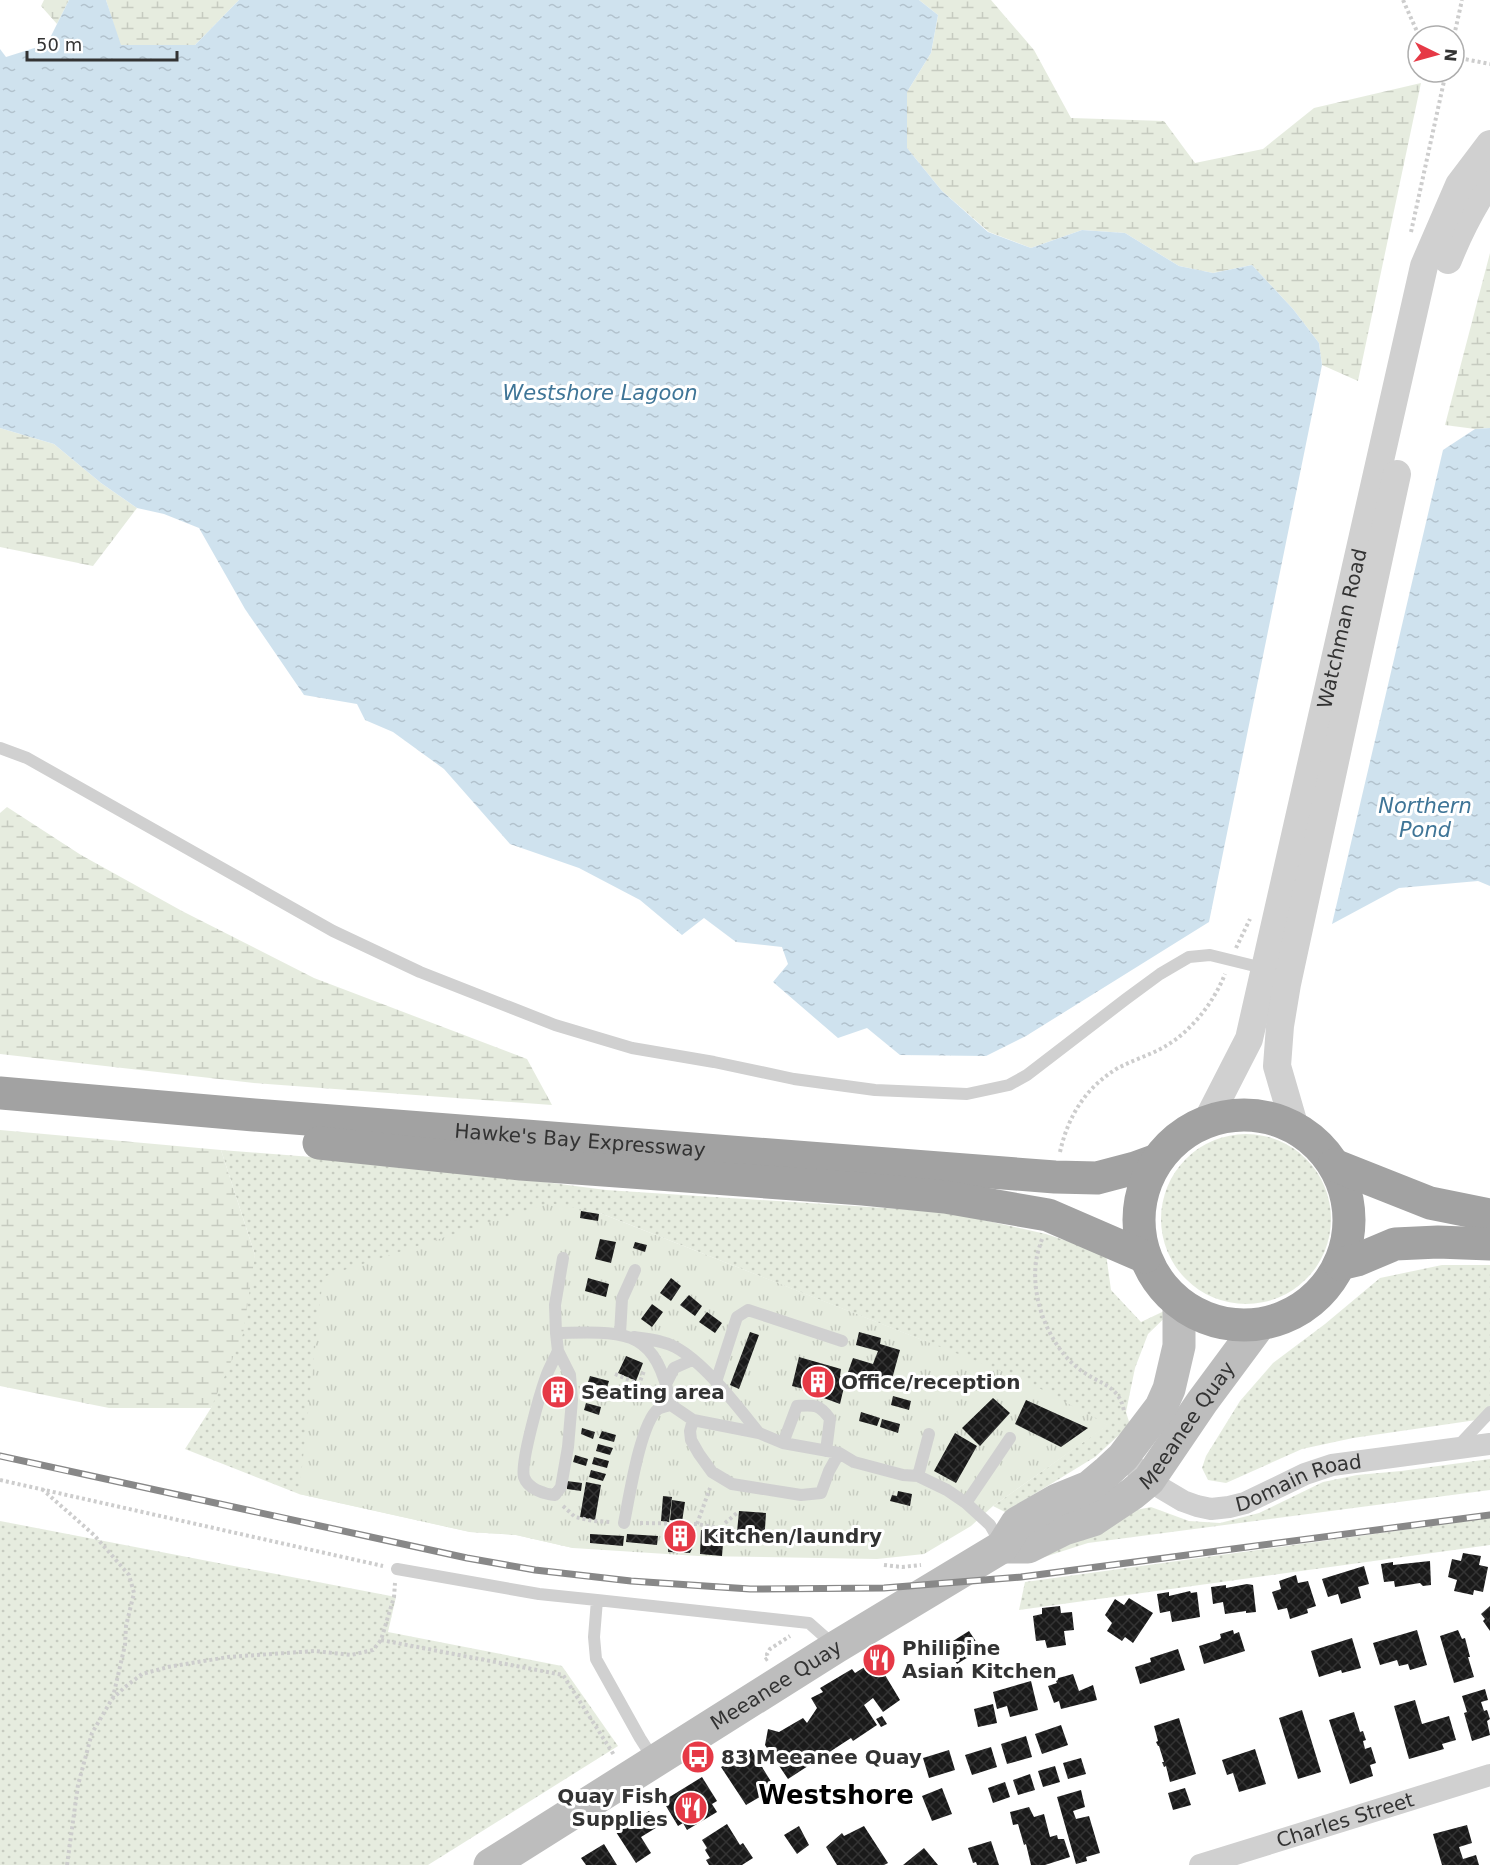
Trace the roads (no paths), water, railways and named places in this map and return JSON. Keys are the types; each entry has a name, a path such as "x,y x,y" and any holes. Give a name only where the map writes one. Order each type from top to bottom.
{"highway":[{"name":"Hawke's Bay Expressway","path":"0,1093 254,1116 1055,1177 1096,1178 1157,1160"},
{"name":"Hawke's Bay Expressway","path":"0,1113 521,1164 945,1197 1048,1215 1145,1257"},
{"path":"1237,1115 1267,1117 1295,1128 1318,1144 1334,1165 1345,1188 1350,1214 1348,1240 1340,1264 1321,1293 1293,1315 1259,1325 1231,1326 1203,1318 1179,1304 1158,1282 1145,1257 1139,1232 1140,1207 1146,1182 1157,1160 1171,1144 1188,1131 1208,1121 1237,1115"},
{"path":"1334,1165 1430,1203 1490,1215"},
{"path":"1340,1264 1357,1260 1395,1244 1438,1242 1490,1244"}],"main road":[{"name":"Meeanee Quay","path":"490,1865 836,1647 1002,1547 1017,1523 1057,1500 1089,1487 1123,1457 1161,1407 1169,1389 1179,1346 1179,1304"},
{"name":"Meeanee Quay","path":"1002,1547 1028,1547 1064,1529 1093,1520 1149,1480 1202,1402 1259,1325"}],"street":[{"name":"Watchman Road","path":"1295,1128 1277,1066 1281,1026 1277,971 1424,266 1459,185 1490,144"},
{"name":"Watchman Road","path":"1208,1121 1249,1038 1277,971 1438,283 1457,237 1490,180"},
{"name":"Domain Road","path":"1123,1457 1149,1480 1183,1501 1211,1509 1245,1503 1305,1474 1332,1465 1490,1444"},
{"name":"Charles Street","path":"1200,1865 1490,1775"}],"lane":[{"path":"0,748 27,758 333,931 420,972 555,1025 621,1045 794,1078 874,1090 967,1094 990,1090 1009,1085 1027,1075 1160,974 1189,957 1210,955 1277,971"},
{"path":"558,1352 546,1377 527,1448 523,1475 528,1484 548,1495 555,1495 561,1487 568,1448 572,1400 570,1375 558,1352 556,1333 555,1305 563,1258"},
{"path":"620,1334 622,1299 635,1270"},
{"path":"716,1382 737,1317 748,1310 842,1341"},
{"path":"556,1333 620,1334 660,1341 674,1347 716,1382 759,1433"},
{"path":"633,1337 657,1361 667,1382 671,1405 693,1420 759,1433 783,1443 832,1452 854,1462 903,1475 918,1476 966,1503 990,1525 1002,1547"},
{"path":"667,1382 674,1368 692,1360"},
{"path":"624,1523 640,1447 649,1422 659,1408 671,1405"},
{"path":"693,1420 690,1431 691,1440 712,1472 732,1484 801,1495 820,1493 829,1471 832,1452 830,1419 822,1408 813,1405 797,1406 783,1443"},
{"path":"1456,1448 1490,1412"},
{"path":"918,1476 929,1434"},
{"path":"966,1503 1010,1438"},
{"path":"397,1569 539,1594 809,1623 836,1647"},
{"path":"597,1600 594,1637 596,1659 655,1761"}],"water":[{"name":"Westshore Lagoon","path":"69,0 106,0 121,45 195,45 239,0 919,0 938,15 931,53 907,92 907,148 942,191 988,232 1031,248 1082,230 1125,233 1179,266 1213,273 1252,265 1293,309 1319,343 1322,365 1209,922 1026,1036 986,1056 900,1055 867,1028 838,1038 773,982 788,964 782,947 736,942 704,918 682,935 640,900 579,868 510,844 444,769 393,732 365,720 357,704 304,695 245,609 199,528 164,514 137,508 101,483 54,444 0,428 0,49 6,57 47,44"},
{"name":"Northern Pond","path":"1490,428 1490,886 1478,881 1399,888 1332,924 1443,450 1475,429"}],"railway":[{"path":"0,1456 467,1558 535,1570 631,1581 750,1589 884,1588 1021,1577 1490,1515"}],"place":[{"name":"Office/reception","path":"818,1382"},
{"name":"Seating area","path":"558,1392"},
{"name":"Kitchen/laundry","path":"680,1536"},
{"name":"Philipine Asian Kitchen","path":"879,1660"},
{"name":"83 Meeanee Quay","path":"698,1757"},
{"name":"Quay Fish Supplies","path":"691,1808"}],"district":[{"name":"Westshore","path":"836,1795"}]}
